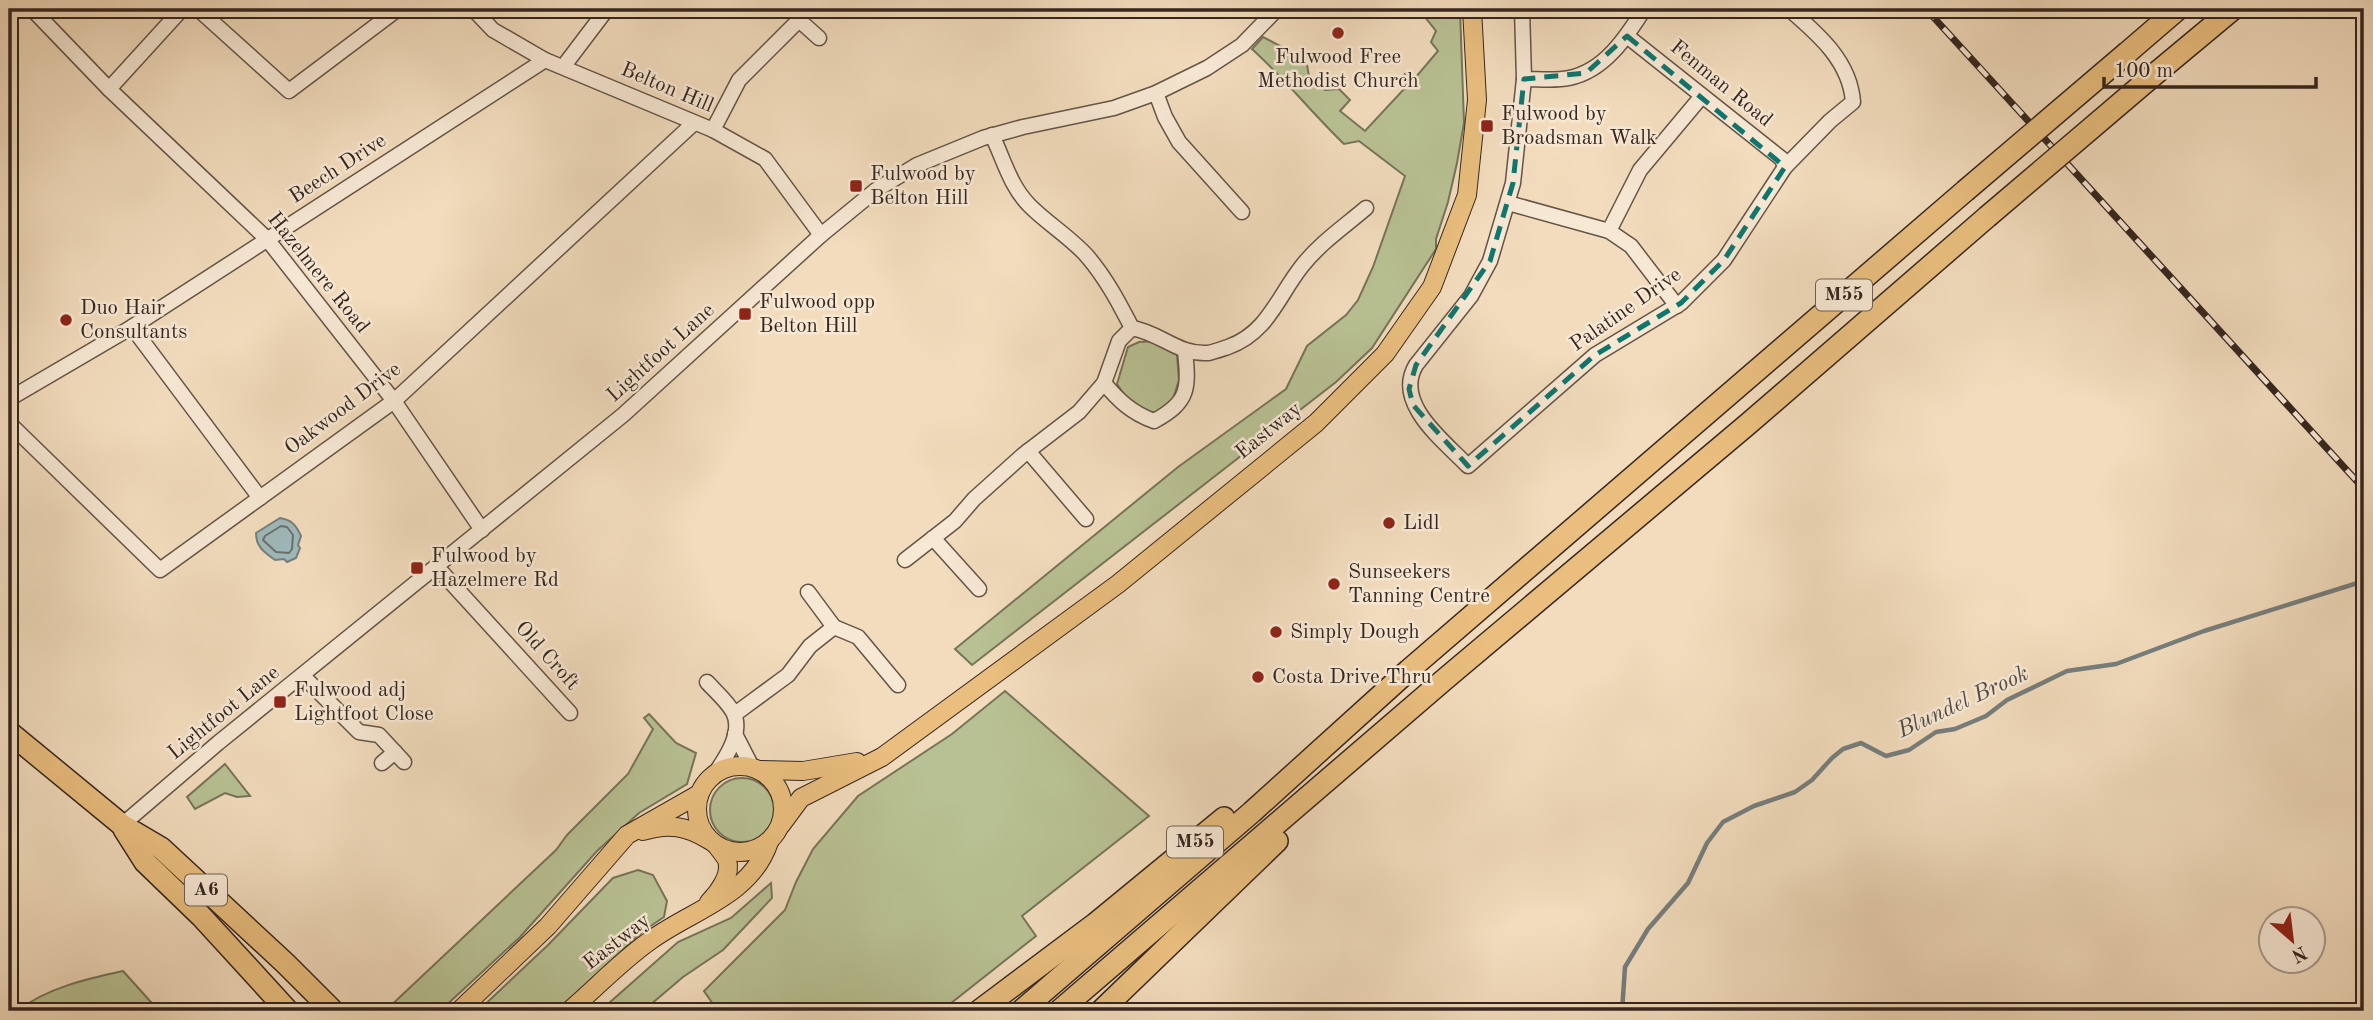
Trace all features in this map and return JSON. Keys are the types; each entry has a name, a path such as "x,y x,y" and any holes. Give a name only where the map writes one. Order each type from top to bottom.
{"highway":[{"name":"M55","path":"1021,1011 1252,812 1409,670 2178,9"},
{"name":"M55","path":"1059,1011 2233,9"},
{"name":"M55","path":"979,1011 1095,924 1409,670"},
{"name":"M55","path":"1101,1011 1445,679"},
{"name":"A6","path":"9,732 122,825 160,848 333,1011"},
{"name":"A6","path":"122,825 145,862 201,916 288,1011"}],"main road":[{"name":"Eastway","path":"781,825 796,803 811,791 882,757 1118,584 1316,423 1385,354 1432,287 1467,195 1478,100 1472,9"},
{"name":"Eastway","path":"756,768 803,771 882,757"},
{"path":"627,835 653,828 680,826 692,829 713,843 729,851 746,852 769,842 781,825 783,800 776,785 756,768 727,768 706,782 699,794 698,819 713,843"},
{"path":"459,1011 548,926 627,835 699,794"},
{"name":"Eastway","path":"569,1011 651,940 730,894 763,859 769,842"},
{"name":"Eastway","path":"697,915 718,893 727,872 728,861 713,843"}],"street":[{"name":"Hazelmere Road","path":"32,9 109,89 267,239 394,401 482,530"},
{"path":"109,89 182,9"},
{"path":"198,9 289,91 398,9"},
{"name":"Belton Hill","path":"473,9 493,30 545,60 713,130 765,159 821,235"},
{"path":"563,67 607,9"},
{"name":"Lightfoot Lane","path":"122,825 218,743 623,415 821,235 876,190 917,165 992,135 1114,108 1156,93 1207,68 1242,46 1277,9"},
{"path":"1522,9 1524,79 1513,183 1508,203 1609,231 1631,246 1677,306"},
{"path":"1524,79 1566,79 1586,73 1627,36 1644,9"},
{"name":"Palatine Drive","path":"1508,203 1490,261 1471,296 1411,374 1409,388 1413,405 1468,466 1595,355 1677,306 1724,260 1784,167 1853,102 1852,85 1831,49 1789,9"},
{"path":"713,130 738,80 799,20 819,38"},
{"name":"Fenman Road","path":"1627,36 1782,159 1784,167"},
{"name":"Beech Drive","path":"9,399 132,327 545,60"},
{"path":"1156,93 1179,142 1242,212"},
{"path":"1609,231 1640,170 1702,96"},
{"name":"Oakwood Drive","path":"9,423 160,570 394,401 694,124"},
{"path":"992,135 1009,177 1030,205 1087,256 1112,288 1132,328"},
{"path":"1132,328 1148,331 1185,351 1209,353 1239,343 1265,323 1302,266 1366,208"},
{"path":"132,327 260,498"},
{"path":"905,560 955,521 974,499 1027,451 1079,412 1104,383 1119,341 1132,328"},
{"path":"1104,383 1137,415 1154,421 1168,414 1183,400 1188,375 1185,351"},
{"path":"1027,451 1086,519"},
{"path":"933,538 979,589"},
{"name":"Old Croft","path":"436,566 570,713"},
{"path":"808,592 834,627 858,637 898,685"},
{"path":"735,714 788,675 810,646 834,627"},
{"path":"303,676 359,732 379,735 400,757 383,763"},
{"path":"707,682 735,714 735,734 728,755 714,775"},
{"path":"735,734 756,768"}],"highlighted area":[{"path":"1627,36 1785,167 1724,260 1681,303 1595,355 1468,466 1413,405 1409,389 1416,365 1490,261 1513,183 1524,79 1586,73"}],"green space":[{"path":"1433,9 1460,9 1464,123 1457,163 1436,239 1436,249 1372,348 1336,382 972,665 955,649 1178,467 1286,389 1307,346 1346,315 1358,300 1373,267 1405,176 1359,141 1344,144 1252,49 1263,37 1288,50 1307,65 1309,76 1325,90 1339,89 1350,100 1340,111 1365,131 1405,88 1398,81 1406,73 1412,79 1416,77 1438,51 1431,42 1436,31 1425,17"},
{"path":"1156,341 1177,355 1179,380 1172,402 1156,413 1133,404 1117,384 1128,347 1139,342"},
{"path":"1005,691 1149,816 1022,916 1036,936 941,1011 718,1011 704,991 785,910 813,849 858,796 952,734"},
{"path":"649,714 676,743 696,753 687,784 639,813 597,851 520,937 440,1011 385,1011 556,850 567,835 628,774 653,729 644,718"},
{"path":"225,764 250,796 237,797 225,793 195,809 187,797"},
{"path":"742,778 765,787 774,810 765,833 742,842 719,833 710,810 719,787"},
{"path":"638,870 653,875 667,901 664,917 642,932 557,1011 478,1011 548,945 613,878"},
{"path":"771,883 772,898 723,950 683,977 643,1011 600,1011 678,942 731,918"},
{"path":"123,971 159,1011 17,1011 54,990"}],"water":[{"path":"280,518 293,524 301,536 296,558 287,562 284,559 275,560 267,554 256,538 256,533"}],"waterway":[{"name":"Blundel Brook","path":"1622,1011 1625,967 1648,929 1688,883 1707,843 1723,822 1754,806 1795,792 1812,780 1843,749 1861,743 1886,756 1909,750 1936,732 1955,729 1986,716 2007,700 2067,671 2116,664 2204,631 2364,581"}],"railway":[{"path":"1926,9 2364,489"}],"place":[{"name":"Fulwood Free Methodist Church","path":"1338,33"},
{"name":"Fulwood by Broadsman Walk","path":"1487,126"},
{"name":"Fulwood by Belton Hill","path":"856,186"},
{"name":"Fulwood opp Belton Hill","path":"745,314"},
{"name":"Duo Hair Consultants","path":"66,320"},
{"name":"Lidl","path":"1389,523"},
{"name":"Fulwood by Hazelmere Rd","path":"417,568"},
{"name":"Sunseekers Tanning Centre","path":"1334,584"},
{"name":"Simply Dough","path":"1276,632"},
{"name":"Costa Drive Thru","path":"1258,677"},
{"name":"Fulwood adj Lightfoot Close","path":"280,702"}]}
